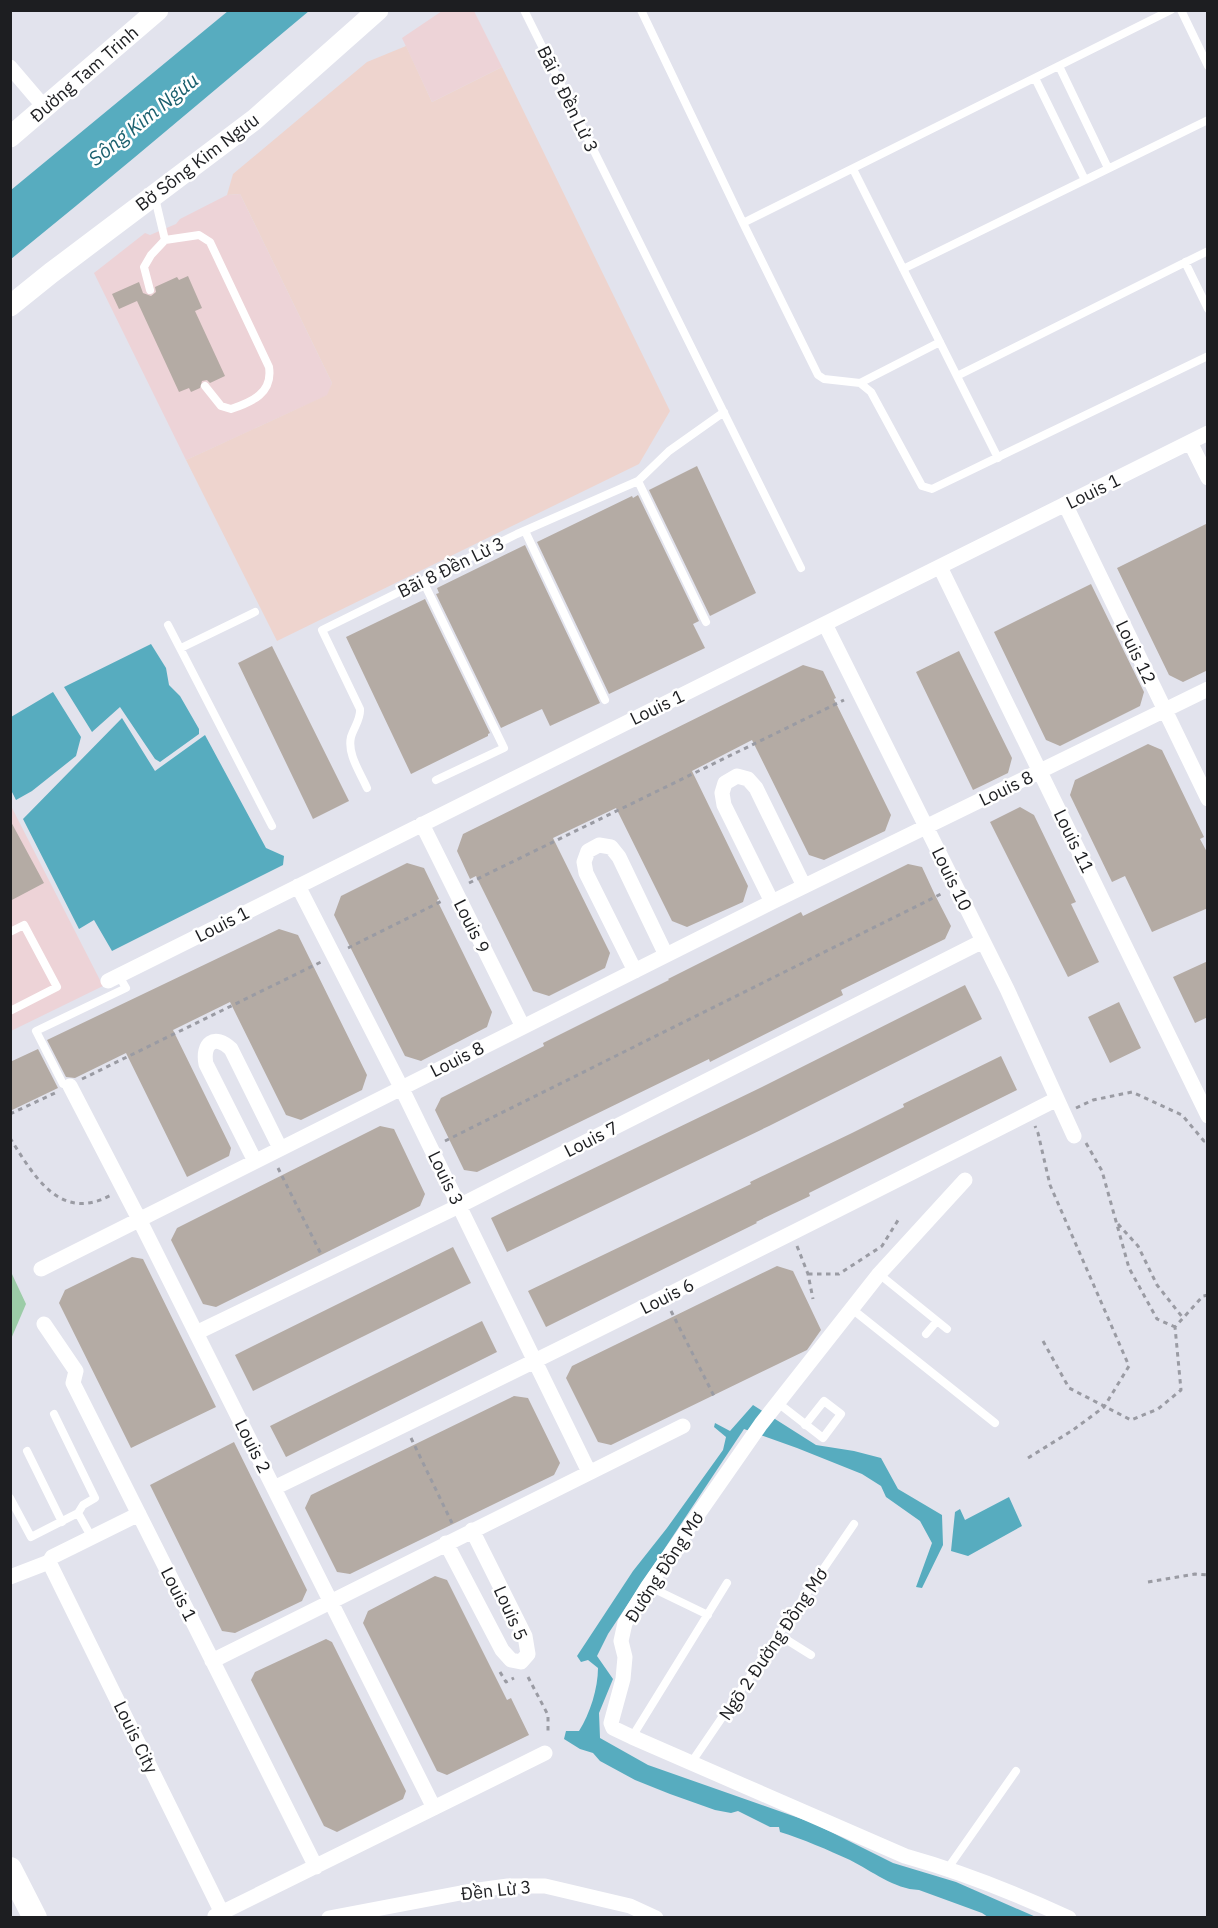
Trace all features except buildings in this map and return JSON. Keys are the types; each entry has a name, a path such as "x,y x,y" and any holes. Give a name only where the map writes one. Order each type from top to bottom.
{"main road":[{"path":"10,1869 35,1917"}],"street":[{"name":"Đường Tam Trinh","path":"10,137 158,10"},
{"name":"Bờ Sông Kim Ngưu","path":"10,306 254,120 378,10"},
{"path":"10,67 45,108"},
{"name":"Louis 1","path":"113,978 1208,433"},
{"path":"1190,442 1208,478"},
{"name":"Louis 12","path":"1065,504 1208,799"},
{"name":"Louis 11","path":"939,567 1208,1116"},
{"name":"Louis 10","path":"825,624 983,941 1074,1136"},
{"name":"Louis 8","path":"41,1269 804,886 1208,689"},
{"path":"772,902 724,805 722,793 725,783 737,776 748,779 756,788 804,886"},
{"name":"Louis 9","path":"422,824 523,1027"},
{"path":"635,971 586,873 584,862 588,851 599,845 611,847 618,857 666,955"},
{"name":"Louis 3","path":"298,886 401,1088 589,1472"},
{"name":"Louis 7","path":"196,1333 459,1206 983,941"},
{"path":"255,1161 206,1064 204,1051 207,1045 215,1041 223,1042 231,1048 280,1148"},
{"name":"Louis 2","path":"70,1086 434,1808"},
{"name":"Louis 6","path":"274,1488 535,1362 1057,1099"},
{"name":"Đường Đồng Mơ","path":"965,1180 879,1274 778,1402 648,1586 625,1623 621,1641 625,1657 623,1679 611,1723 613,1728 632,1737 905,1856 948,1868 1069,1917"},
{"name":"Louis 1","path":"44,1324 76,1371 73,1383 316,1868"},
{"path":"213,1661 683,1426"},
{"path":"10,1577 49,1562 52,1557 139,1514"},
{"name":"Louis 5","path":"446,1543 502,1650 511,1660 521,1662 528,1654 525,1636 472,1530"},
{"name":"Louis City","path":"49,1562 217,1915 545,1753"},
{"name":"Đền Lừ 3","path":"332,1917 508,1886 545,1886 630,1906 656,1917"}],"lane":[{"name":"Bãi 8 Đền Lừ 3","path":"524,10 801,568"},
{"path":"641,10 818,375 824,379 860,383 871,392 922,486 932,489 1208,356"},
{"path":"743,223 1171,10"},
{"path":"1181,10 1208,66"},
{"path":"1059,66 1108,168"},
{"path":"1035,78 1085,180"},
{"path":"903,269 1208,120"},
{"path":"853,169 998,458"},
{"path":"155,195 165,240"},
{"path":"150,290 144,267 151,255 165,240 199,235 210,242 269,367 271,377 259,396 231,409 221,406 205,386"},
{"path":"957,376 1208,251"},
{"path":"1185,262 1208,309"},
{"path":"860,383 940,342"},
{"name":"Bãi 8 Đền Lừ 3","path":"367,788 350,749 360,709 322,630 525,531 638,481 669,451 724,412"},
{"path":"638,481 706,622"},
{"path":"525,531 605,700"},
{"path":"423,581 504,748 436,780"},
{"path":"181,648 255,612"},
{"path":"168,625 272,826"},
{"path":"10,932 24,925 57,987 10,1011"},
{"path":"70,1086 63,1084 36,1032 126,988 113,978"},
{"path":"879,1274 947,1329"},
{"path":"852,1309 994,1423"},
{"path":"926,1334 937,1320"},
{"path":"778,1402 805,1425 823,1438 844,1411 824,1401 805,1425"},
{"path":"10,1498 31,1537 78,1513 83,1505 95,1498 54,1414"},
{"path":"27,1451 62,1522"},
{"path":"78,1513 92,1538"},
{"name":"Ngõ 2 Đường Đồng Mơ","path":"691,1763 854,1524"},
{"path":"632,1737 727,1583"},
{"path":"648,1586 708,1615"},
{"path":"779,1635 811,1655"},
{"path":"948,1868 1016,1771"}],"path":[{"path":"465,885 844,700"},
{"path":"440,1144 941,894"},
{"path":"344,950 444,900"},
{"path":"10,1114 322,962"},
{"path":"201,1021 204,1028"},
{"path":"1064,1114 1093,1100 1132,1092 1182,1115 1204,1141 1208,1140"},
{"path":"1028,1113 1038,1133 1050,1185 1129,1366 1104,1407 1073,1430 1028,1458"},
{"path":"1074,1136 1083,1136 1102,1171 1129,1268 1157,1319 1175,1327"},
{"path":"10,1138 29,1167 51,1193 76,1205 99,1201 123,1188"},
{"path":"278,1167 323,1258"},
{"path":"808,1274 839,1274 882,1246 900,1217"},
{"path":"1116,1222 1138,1246 1157,1285 1183,1318"},
{"path":"792,1233 808,1274 813,1299"},
{"path":"1043,1341 1069,1388 1131,1420 1158,1409 1181,1390 1175,1327 1203,1296 1208,1295"},
{"path":"671,1311 715,1398"},
{"path":"411,1438 454,1527"},
{"path":"1148,1582 1195,1574 1208,1575"},
{"path":"500,1670 506,1682 516,1677"},
{"path":"526,1672 548,1715 548,1733"}],"shaded area":[{"path":"442,11 474,11 502,67 432,102 402,38"},
{"path":"406,46 432,102 502,67 670,411 639,464 277,641 186,460 327,395 332,383 240,194 227,195 233,174 367,62"},
{"path":"240,194 332,383 328,395 186,460 94,273 145,233 150,235 176,224 180,219 227,195"},
{"path":"10,804 103,986 11,1031 10,1031"}],"green space":[{"path":"11,1272 26,1304 11,1339"}],"water":[{"name":"Sông Kim Ngưu","path":"228,11 309,11 11,259 11,190"},
{"path":"151,644 166,668 169,685 180,696 199,729 199,734 160,762 155,759 120,707 92,732 64,687"},
{"path":"53,692 81,737 76,756 32,791 16,800 11,790 11,717"},
{"path":"122,718 155,771 205,735 266,848 284,856 283,865 112,951 94,920 79,929 23,819"},
{"path":"753,1405 816,1445 881,1458 898,1489 942,1515 943,1545 922,1588 916,1587 932,1543 920,1521 886,1497 881,1486 862,1474 744,1429 608,1634 597,1656 613,1679 599,1713 600,1738 648,1765 813,1823 893,1863 956,1882 1036,1917 988,1917 919,1890 901,1886 883,1879 842,1856 780,1832 779,1827 770,1827 738,1811 731,1813 715,1810 635,1780 600,1761 593,1753 580,1749 564,1739 566,1731 579,1731 590,1709 597,1684 598,1668 588,1660 581,1662 577,1656 633,1571 723,1450 726,1437 714,1427 715,1423 730,1431"},
{"path":"1009,1497 1022,1526 968,1556 951,1551 955,1512 960,1509 965,1520"}]}
